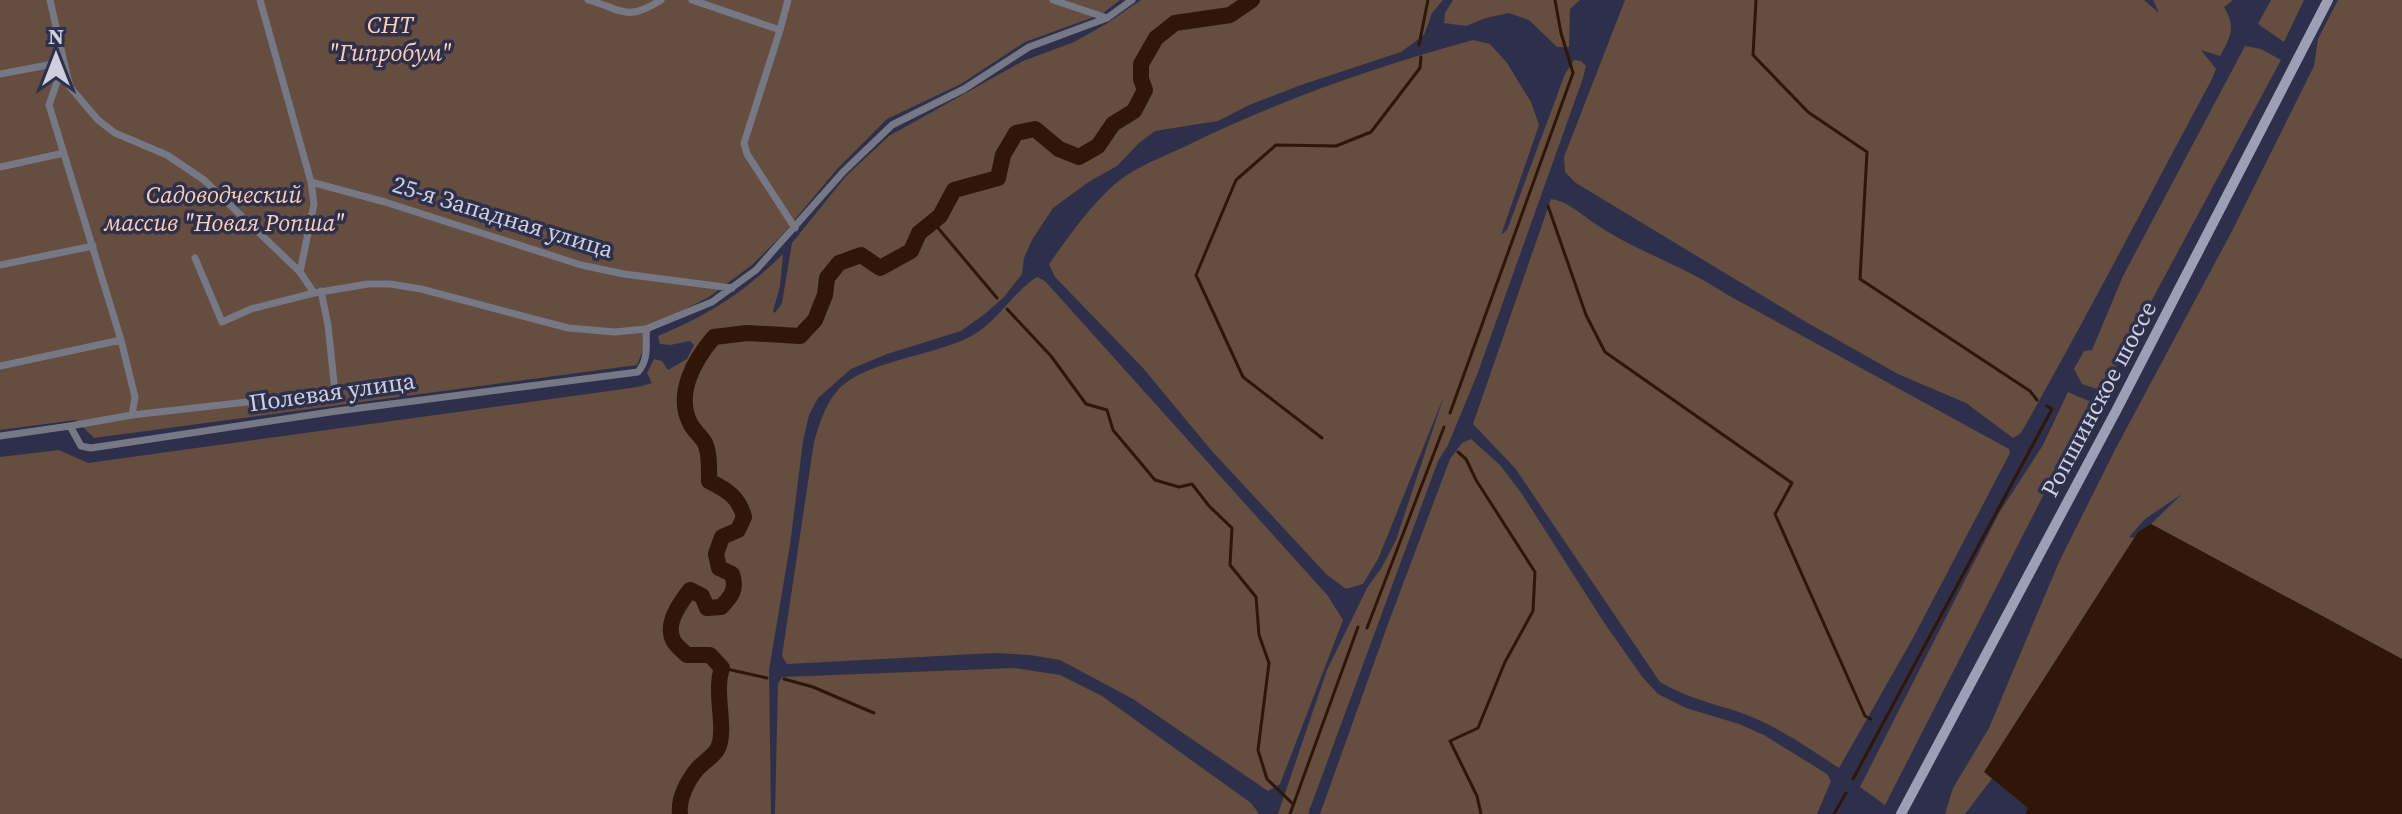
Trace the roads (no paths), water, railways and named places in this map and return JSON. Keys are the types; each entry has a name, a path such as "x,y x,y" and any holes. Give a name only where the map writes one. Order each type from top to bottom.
{"main road":[{"name":"Ропшинское шоссе","path":"1901,814 2116,411 2328,0"}],"street":[{"path":"50,0 70,87 98,120 115,133 167,155 204,180 318,292"},
{"path":"260,0 311,182 314,204 300,272"},
{"path":"588,0 629,14 640,13 661,0"},
{"path":"692,0 780,30"},
{"path":"788,0 744,143 747,154 795,228"},
{"path":"1053,0 1107,18"},
{"path":"195,258 222,322 251,309 318,292 368,284 390,284 421,289 568,328 615,332 646,329 712,302 756,270 843,172 892,125 964,89 1029,47 1107,18 1132,0"},
{"path":"0,74 64,62"},
{"path":"0,436 132,415 135,397 121,340 49,105 64,62"},
{"path":"0,167 64,153"},
{"name":"25-я Западная улица","path":"311,182 385,202 581,265 732,288"},
{"path":"0,265 93,246"},
{"name":"Полевая улица","path":"132,415 335,392 328,325 318,292"},
{"name":"Полевая улица","path":"70,426 81,446 91,448 352,409 638,372 647,355 646,329"},
{"path":"0,366 121,340"}],"waterway":[{"path":"680,814 687,784 717,750 720,742 719,689 722,668 710,655 687,655 679,648 671,634 672,620 690,590 702,596 707,608 721,607 731,596 734,588 732,574 719,568 716,554 722,537 738,530 744,517 731,495 709,481 707,447 691,426 686,412 689,377 707,346 714,337 747,333 800,336 815,320 825,295 827,278 839,263 861,255 880,268 911,251 919,233 940,216 954,190 998,178 1003,155 1016,133 1035,129 1059,149 1079,157 1098,146 1113,124 1134,111 1145,90 1141,64 1156,38 1175,23 1230,15 1252,0"},
{"path":"1419,45 1428,0"},
{"path":"1450,413 1573,73 1555,0"},
{"path":"1756,0 1753,55 1808,112 1867,152 1860,279 2030,391 2037,400"},
{"path":"1322,438 1243,377 1196,275 1236,180 1276,145 1336,146 1371,132 1420,68 1421,57"},
{"path":"1548,206 1586,315 1605,352 1792,483 1775,514 1865,716 1871,719"},
{"path":"933,222 997,298"},
{"path":"1007,309 1051,356 1086,404 1107,410 1113,430 1155,480 1179,487 1192,484 1232,528 1230,565 1256,597 1259,635 1269,663 1258,750 1267,779 1293,804"},
{"path":"1853,779 2052,409 2047,406"},
{"path":"1367,628 1444,427"},
{"path":"1458,452 1466,459 1476,480 1535,572 1533,611 1505,662 1478,728 1450,741 1477,796 1481,814"},
{"path":"1290,814 1358,627"},
{"path":"722,668 767,678"},
{"path":"784,679 813,687 874,713"},
{"path":"1834,814 1846,793"}],"park label":[{"name":"СНТ \"Гипробум\"","path":"390,39"},
{"name":"Садоводческий массив \"Новая Ропша\"","path":"224,209"}]}
